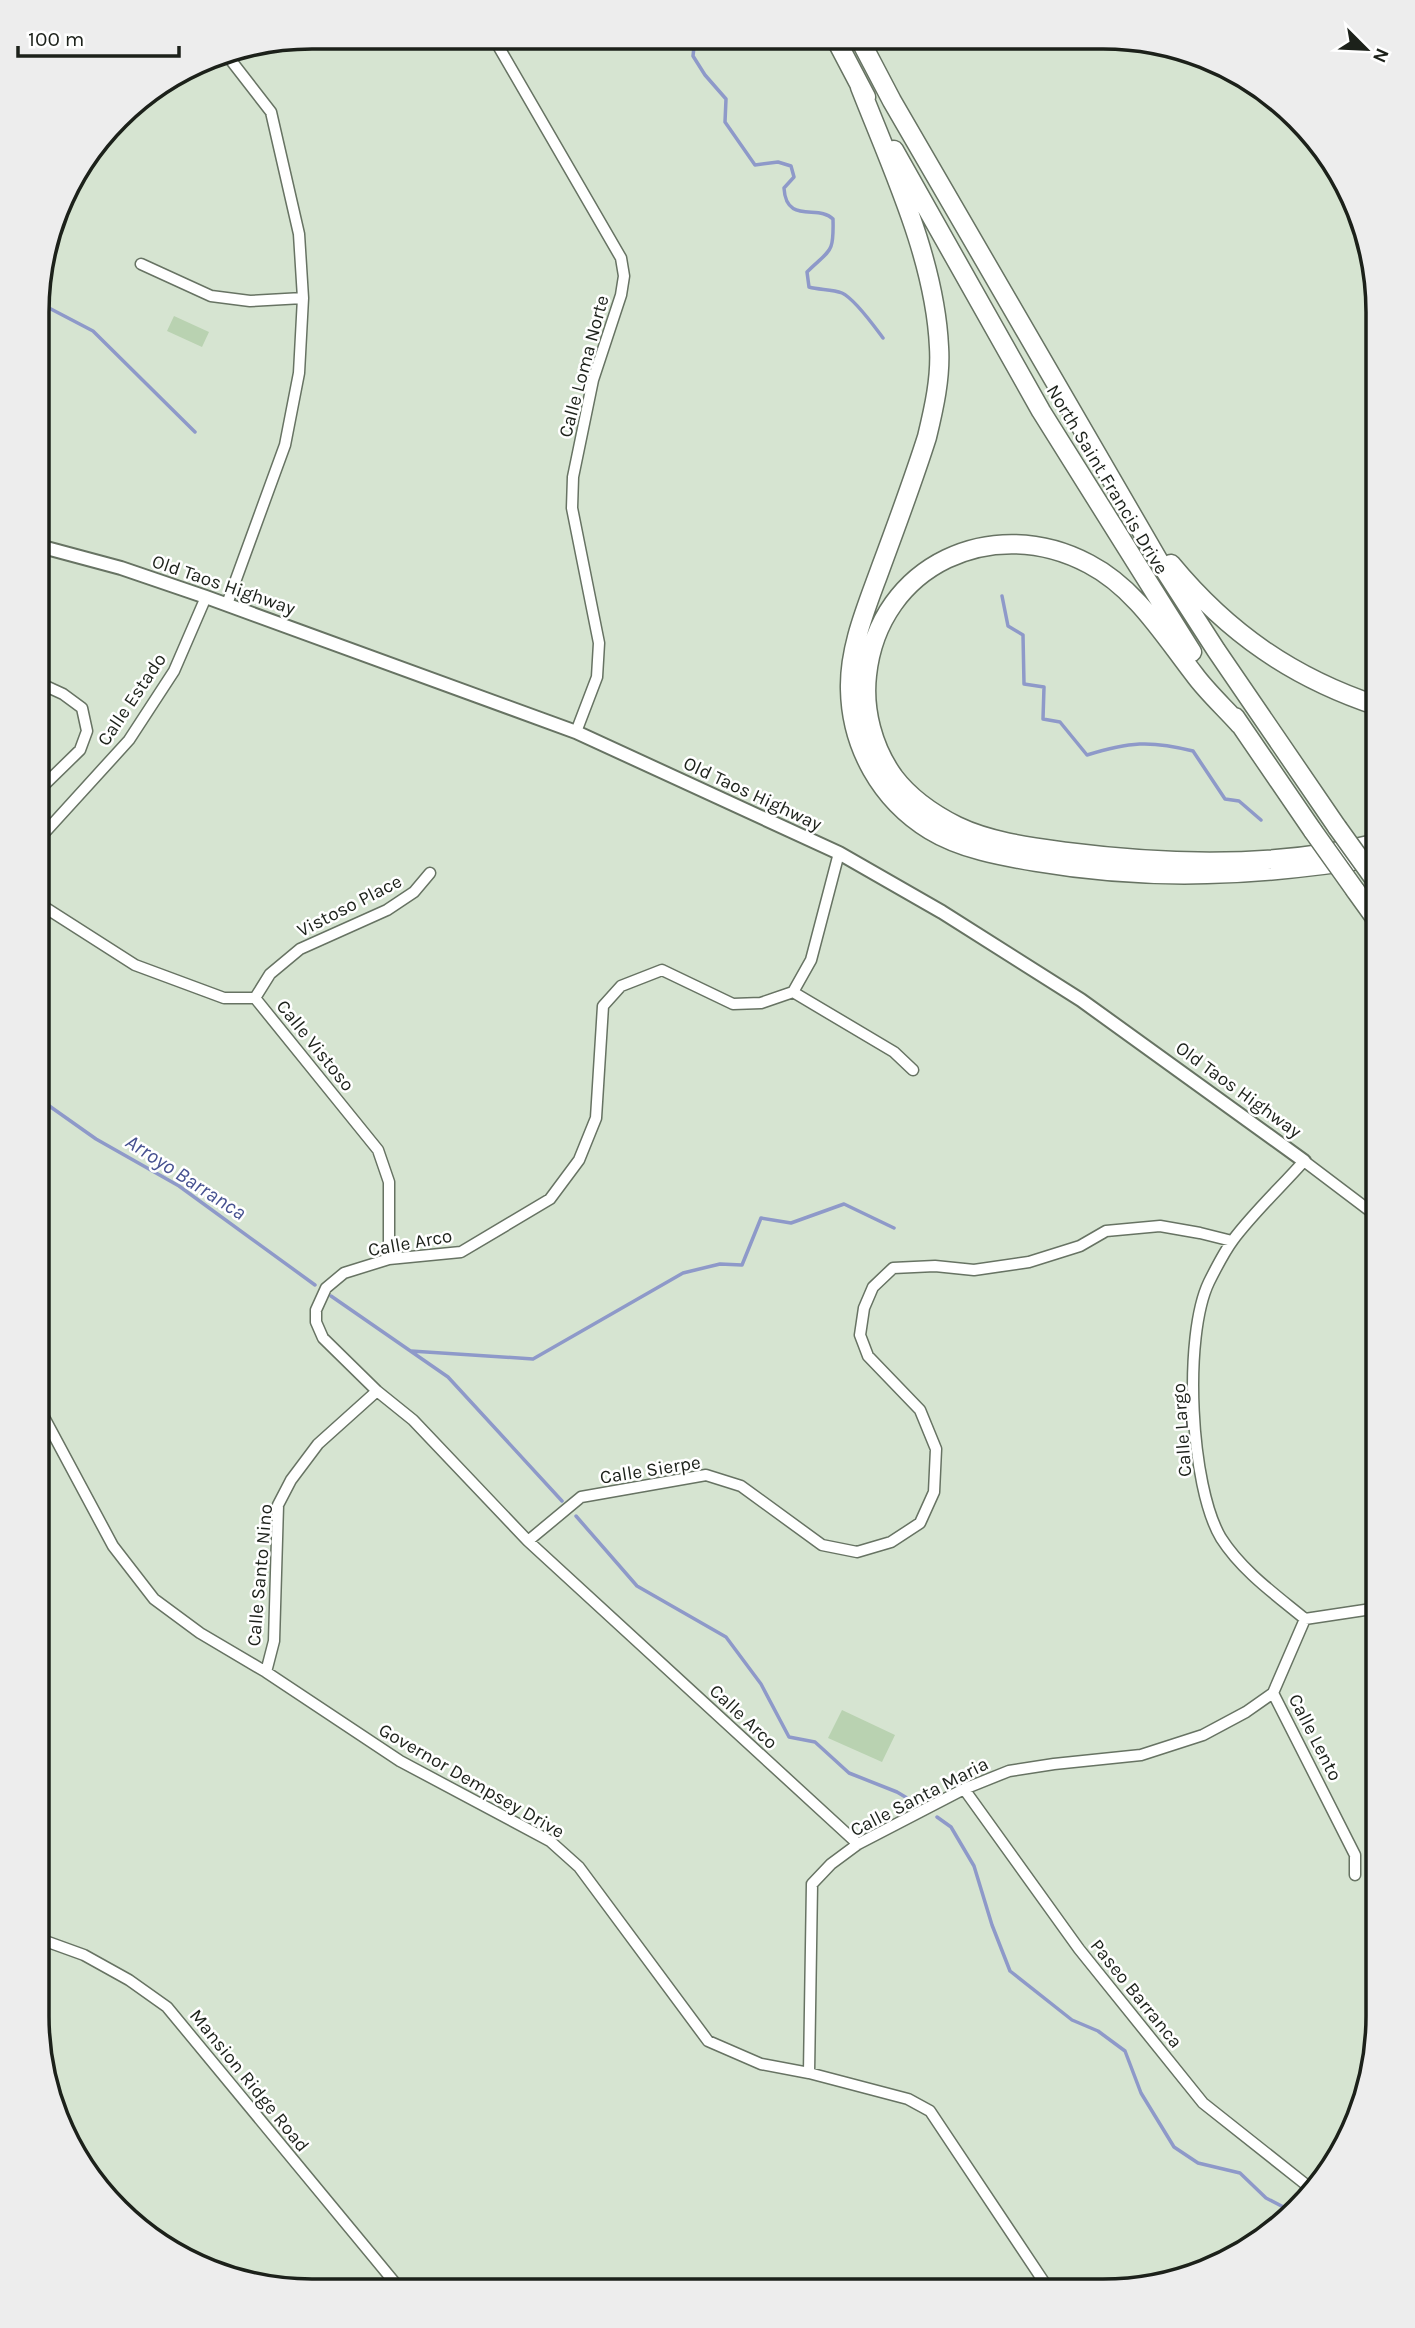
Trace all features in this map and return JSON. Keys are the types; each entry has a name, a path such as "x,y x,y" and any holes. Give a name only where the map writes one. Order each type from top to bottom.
{"highway":[{"name":"North Saint Francis Drive","path":"841,49 983,311 1153,594 1240,725 1366,905"},
{"name":"North Saint Francis Drive","path":"865,49 1132,518 1216,650 1366,867"},
{"path":"860,87 924,262 936,316 939,349 933,412 927,437 858,635 853,661 850,687 852,715 860,747 875,776 904,811 932,831 981,850 1053,865 1137,873 1237,874 1317,867 1366,859"},
{"path":"1132,518 1209,607 1266,653 1331,689 1366,702"},
{"path":"1240,725 1196,677 1152,618 1120,586 1089,564 1051,548 1039,546 993,544 955,554 917,577 889,610 872,646 868,663 865,691 867,713 873,735 894,776 918,802 933,812 984,836 1047,849 1163,861 1249,860 1307,855 1366,845"}],"street":[{"name":"Calle Loma Norte","path":"500,49 621,258 624,276 621,295 593,380 573,477 572,508 599,643 597,677 576,732"},
{"path":"227,604 285,445 299,373 303,298 299,234 271,111 232,62"},
{"path":"141,264 211,296 250,301 303,298"},
{"name":"Old Taos Highway","path":"49,549 121,568 227,604 576,732 839,853 942,912 1081,1000 1366,1208"},
{"name":"Calle Estado","path":"49,828 129,740 174,671 206,597"},
{"path":"49,688 82,708 87,731 80,750 49,780"},
{"path":"839,853 811,960 793,992 894,1052 912,1070"},
{"name":"Vistoso Place","path":"255,998 270,974 300,949 387,910 414,892 430,873"},
{"name":"Calle Vistoso","path":"49,910 135,965 224,998 255,998 378,1150 388,1182 389,1259"},
{"name":"Calle Arco","path":"793,992 761,1003 733,1004 662,970 621,986 603,1006 596,1118 579,1160 550,1199 461,1252 389,1259 344,1273 326,1288 316,1310 323,1338 377,1391 413,1420 528,1541 858,1844"},
{"name":"Calle Largo","path":"1304,1161 1232,1241 1208,1285 1196,1333 1194,1396 1201,1481 1208,1510 1222,1539 1254,1577 1306,1619"},
{"name":"Calle Sierpe","path":"528,1541 581,1497 706,1475 741,1486 821,1545 857,1552 891,1542 919,1523 934,1492 936,1449 920,1410 868,1356 860,1335 864,1308 873,1287 893,1268 934,1266 974,1270 1029,1262 1080,1246 1107,1231 1160,1226 1232,1241"},
{"name":"Calle Santo Nino","path":"266,1672 274,1641 278,1505 291,1480 318,1444 377,1391"},
{"name":"Governor Dempsey Drive","path":"49,1427 113,1546 154,1599 200,1633 266,1672 400,1761 550,1840 579,1867 708,2041 761,2064 809,2073 908,2099 930,2111 1042,2279"},
{"path":"1273,1693 1306,1619 1366,1610"},
{"name":"Calle Santa Maria","path":"809,2073 812,1884 831,1864 858,1844 964,1789 1009,1771 1054,1763 1140,1755 1203,1735 1246,1712 1273,1693"},
{"name":"Calle Lento","path":"1273,1693 1355,1855 1354,1875"},
{"name":"Paseo Barranca","path":"964,1789 1079,1949 1203,2103 1305,2184"},
{"name":"Mansion Ridge Road","path":"49,1942 84,1955 129,1980 167,2007 392,2279"}],"green space":[{"path":"174,316 209,332 202,347 167,331"},
{"path":"842,1710 895,1735 882,1762 828,1738"}],"waterway":[{"path":"694,49 693,56 705,75 726,99 725,122 755,165 778,162 791,166 794,177 784,188 786,199 791,206 833,219 831,246 826,255 807,272 809,287 847,296 883,338"},
{"path":"49,308 93,331 195,432"},
{"path":"1002,596 1008,626 1023,635 1024,684 1044,687 1043,719 1060,722 1087,755 1115,747 1140,744 1164,745 1193,751 1225,799 1239,801 1261,820"},
{"name":"Arroyo Barranca","path":"49,1106 96,1139 179,1186 315,1285"},
{"path":"411,1351 533,1359 683,1273 720,1264 742,1265 761,1218 791,1223 844,1204 894,1228"},
{"name":"Arroyo Barranca","path":"331,1296 448,1377 562,1501"},
{"name":"Arroyo Barranca","path":"576,1516 637,1586 726,1637 761,1684 789,1737 815,1742 849,1773 897,1792 912,1801"},
{"name":"Arroyo Barranca","path":"937,1817 951,1827 974,1866 992,1925 1010,1971 1072,2020 1098,2031 1125,2051 1141,2093 1174,2147 1198,2163 1240,2173 1266,2198 1284,2207"}]}
